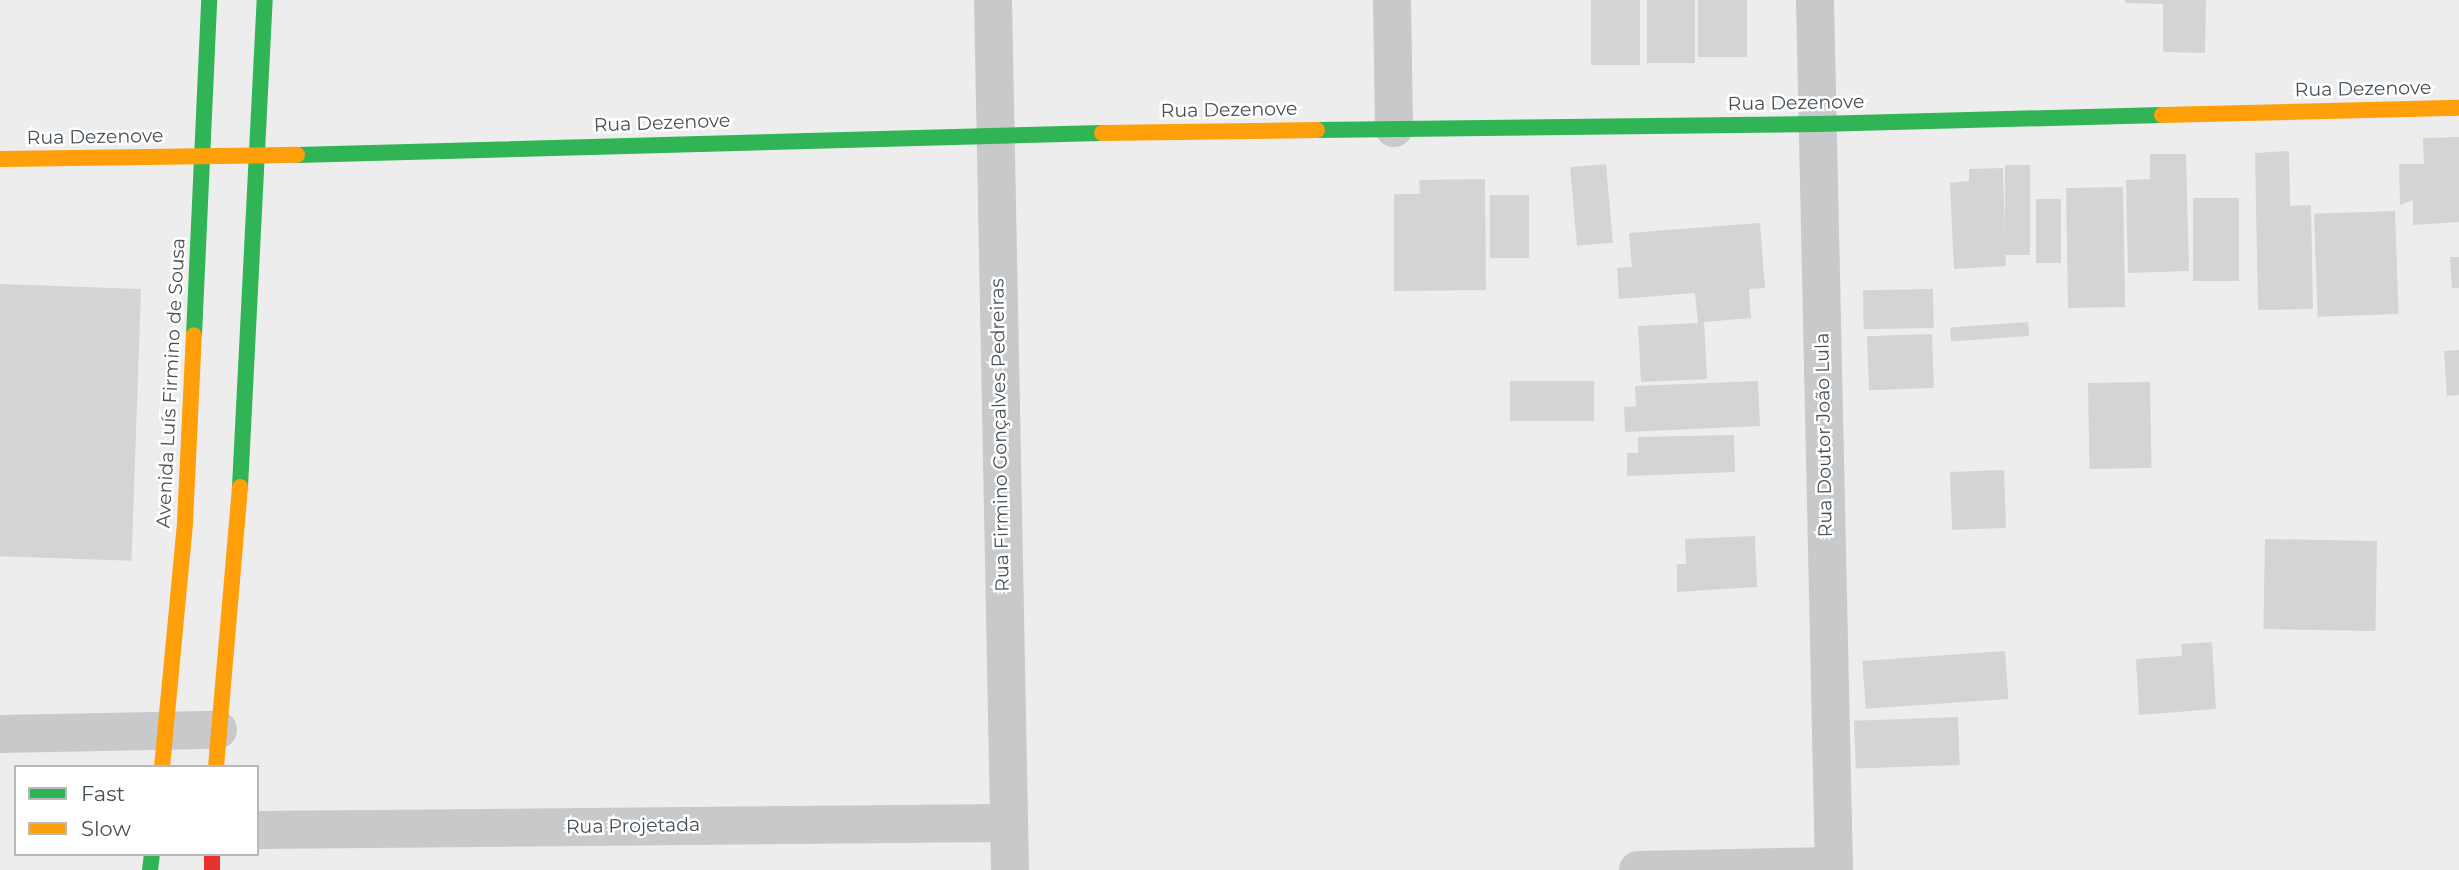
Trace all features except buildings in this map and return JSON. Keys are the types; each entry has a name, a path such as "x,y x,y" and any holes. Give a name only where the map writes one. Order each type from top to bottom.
{"street":[{"name":"Avenida Luís Firmino de Sousa","path":"164,749 191,522 209,0"},
{"path":"0,734 164,749 217,748 265,0"},
{"name":"Rua Firmino Gonçalves Pedreiras","path":"993,0 1010,870"},
{"path":"1392,0 1394,128"},
{"name":"Rua Doutor João Lula","path":"1815,0 1834,868"},
{"name":"Rua Dezenove","path":"0,159 256,156 994,134 1818,124 2459,108"},
{"name":"Rua Projetada","path":"259,830 1008,823"},
{"path":"1638,870 1834,868"}],"traffic: fast":[{"path":"194,335 209,0"},
{"path":"240,487 265,0"},
{"path":"1317,130 1818,124 2162,115"},
{"path":"297,155 1102,133"},
{"path":"150,870 152,856"}],"traffic: slow":[{"path":"2162,115 2459,108"},
{"path":"1102,133 1317,130"},
{"path":"0,159 297,155"},
{"path":"162,765 185,523 194,335"},
{"path":"216,765 240,487"}],"traffic: jam":[{"path":"212,856 212,870"}]}
